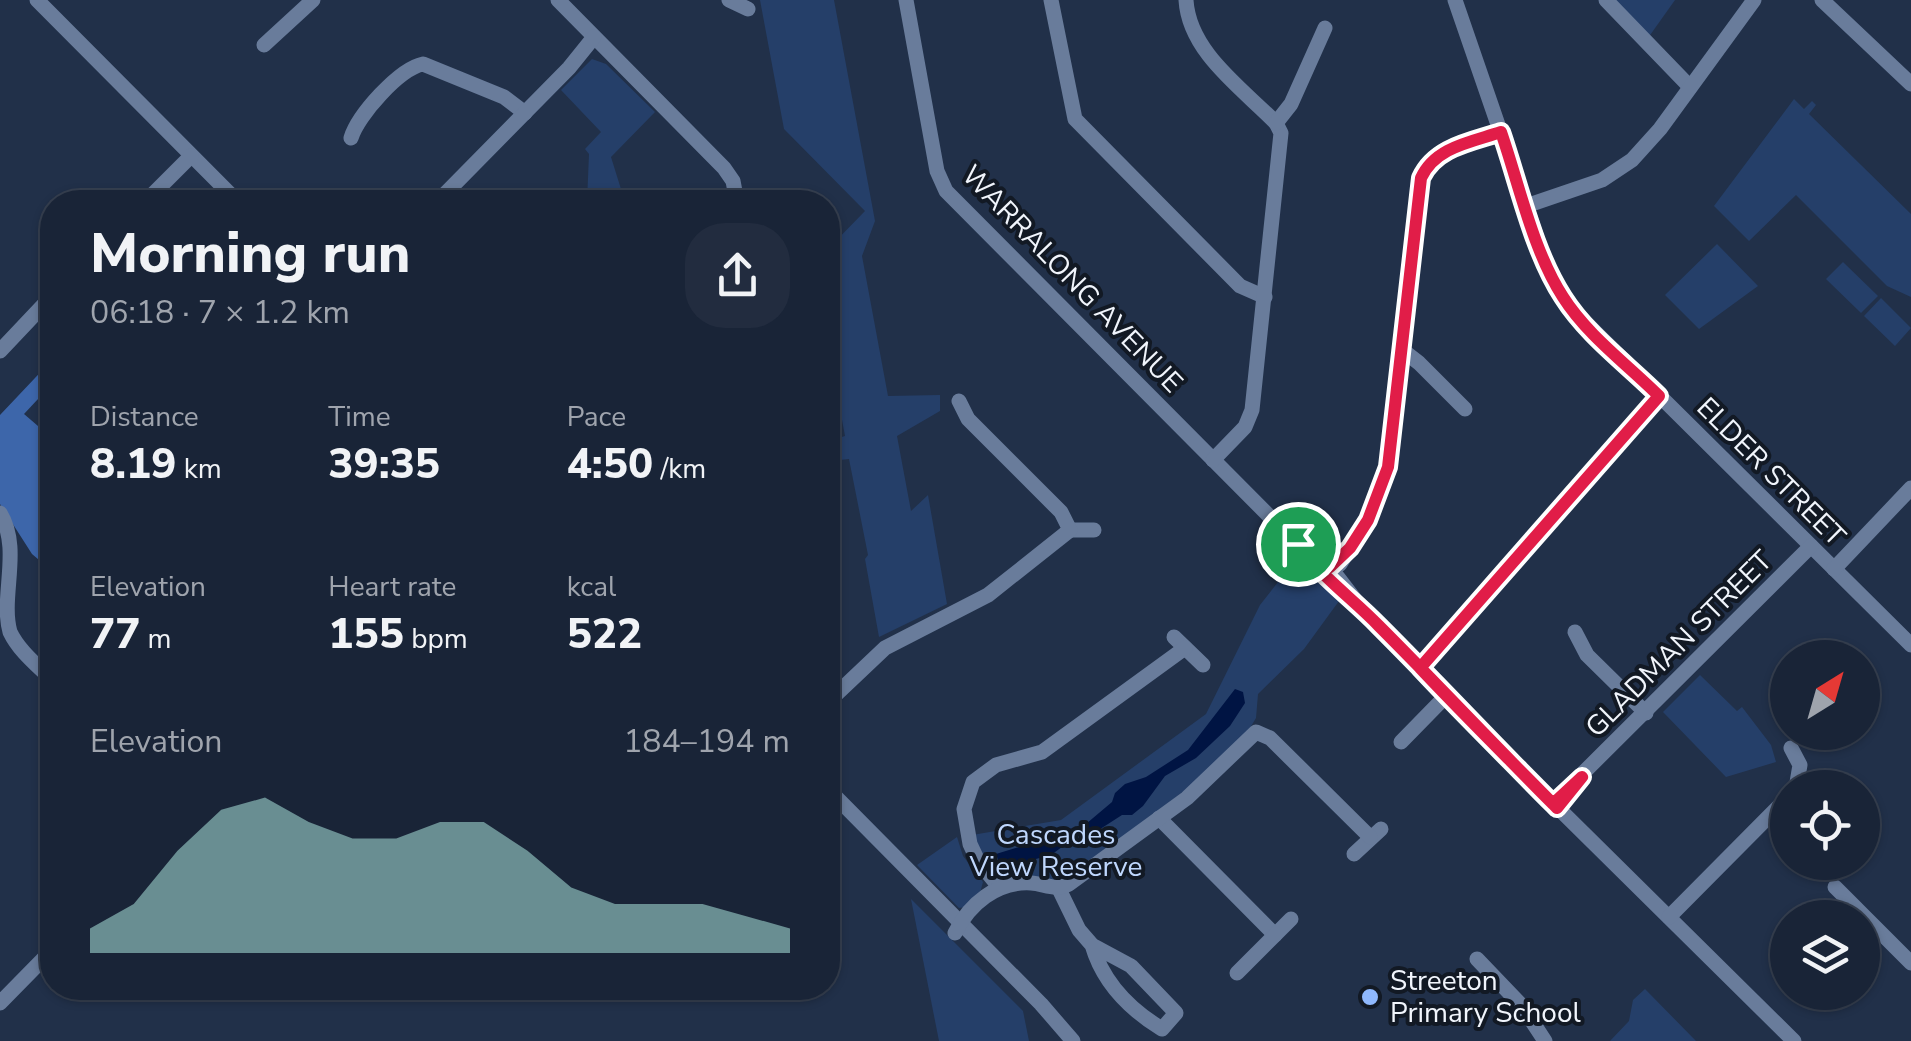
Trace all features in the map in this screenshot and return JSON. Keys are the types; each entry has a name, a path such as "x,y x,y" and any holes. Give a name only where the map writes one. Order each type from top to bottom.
{"street":[{"path":"37,0 226,190"},
{"path":"264,46 313,0"},
{"path":"586,0 568,6 724,168 735,190"},
{"path":"729,0 748,9"},
{"name":"WARRALONG AVENUE","path":"906,0 942,186 1298,544 1330,570 1446,696 1794,1041"},
{"path":"1050,0 1075,120 1240,286 1265,298"},
{"path":"1186,0 1198,41 1282,133 1250,417 1241,433 1214,460"},
{"path":"1606,0 1690,87"},
{"path":"1526,206 1592,184 1620,170 1649,143 1754,0"},
{"path":"1822,0 1911,84"},
{"name":"ELDER STREET","path":"1456,2 1546,264 1567,304 1911,645"},
{"path":"1276,123 1291,104 1325,28"},
{"path":"449,190 597,40"},
{"path":"1898,72 1911,59"},
{"path":"351,138 358,121 404,73 423,64 511,100 525,113"},
{"path":"1330,570 1350,548 1373,511 1384,481 1424,171 1442,154 1501,132"},
{"path":"157,190 192,156"},
{"path":"0,350 40,308"},
{"path":"1401,349 1465,408"},
{"path":"1420,668 1659,396"},
{"path":"959,401 968,419 1061,512 1070,530"},
{"path":"1834,569 1911,488"},
{"path":"0,513 9,556 4,612 18,646 40,668"},
{"path":"840,691 885,648 988,596 1070,530 1094,530"},
{"name":"GLADMAN STREET","path":"1555,806 1811,546"},
{"path":"1575,632 1586,655 1646,713"},
{"path":"1000,888 970,844 964,809 973,782 996,765 1042,752 1179,643 1202,665"},
{"path":"1402,742 1446,696"},
{"path":"960,928 982,897 1000,888 1028,882 1059,889 1069,884 1194,792 1248,738 1259,732 1375,833 1354,854"},
{"path":"840,802 1034,1012 1071,1041"},
{"path":"840,814 960,928"},
{"path":"1669,917 1770,815"},
{"path":"1158,818 1275,935"},
{"path":"1835,888 1911,963"},
{"path":"1059,889 1079,930 1092,945 1131,966 1176,1013 1162,1029 1117,992 1096,959 1092,945"},
{"path":"1237,973 1291,919"},
{"path":"1477,959 1522,1006 1546,1041"},
{"path":"0,1003 40,962"}],"green space":[{"path":"760,0 834,0 875,221 862,256 888,396 940,395 940,411 897,436 911,511 928,495 947,604 879,637 849,459 840,460 840,438 845,436 840,409 840,237 865,211 784,129"},
{"path":"1613,0 1675,0 1648,38"},
{"path":"592,59 606,64 655,112 611,157 621,190 588,190 589,154 585,149 601,132 561,90"},
{"path":"1794,99 1804,109 1812,101 1816,105 1809,114 1911,214 1911,297 1887,286 1796,195 1749,241 1714,206"},
{"path":"1717,244 1758,286 1699,329 1665,295"},
{"path":"1843,262 1878,296 1861,313 1826,279"},
{"path":"1881,298 1911,328 1895,346 1864,316"},
{"name":"Cascades View Reserve","path":"1296,559 1339,601 1304,649 1258,694 1256,718 1250,728 1196,782 1065,881 1003,878 989,866 972,835 1061,820 1206,714 1260,605"},
{"path":"1700,675 1737,711 1742,707 1770,744 1776,762 1726,777 1663,712"},
{"path":"957,837 963,856 983,882 980,893 966,907 959,908 917,865"},
{"path":"911,899 1023,1011 1029,1041 939,1041"},
{"path":"1645,989 1696,1041 1610,1041 1629,1021 1633,1000"}],"shaded area":[{"path":"40,373 40,397 24,414 40,428 40,561 0,504 0,415"},
{"path":"1235,689 1243,692 1245,703 1230,726 1196,758 1165,776 1132,815 1122,815 1094,833 1077,836 1051,855 1000,865 996,854 1039,841 1059,828 1080,829 1112,802 1125,784 1146,777 1188,750"}],"place":[{"name":"Streeton Primary School","path":"1370,997"}],"route":[{"path":"1298,544 1308,559 1360,606 1466,717 1553,804 1564,793 1582,777 1557,808 1466,717 1420,668 1659,396 1580,319 1562,296 1546,264 1501,132 1434,158 1421,178 1390,451 1373,511 1350,548 1330,567 1298,544"}]}
